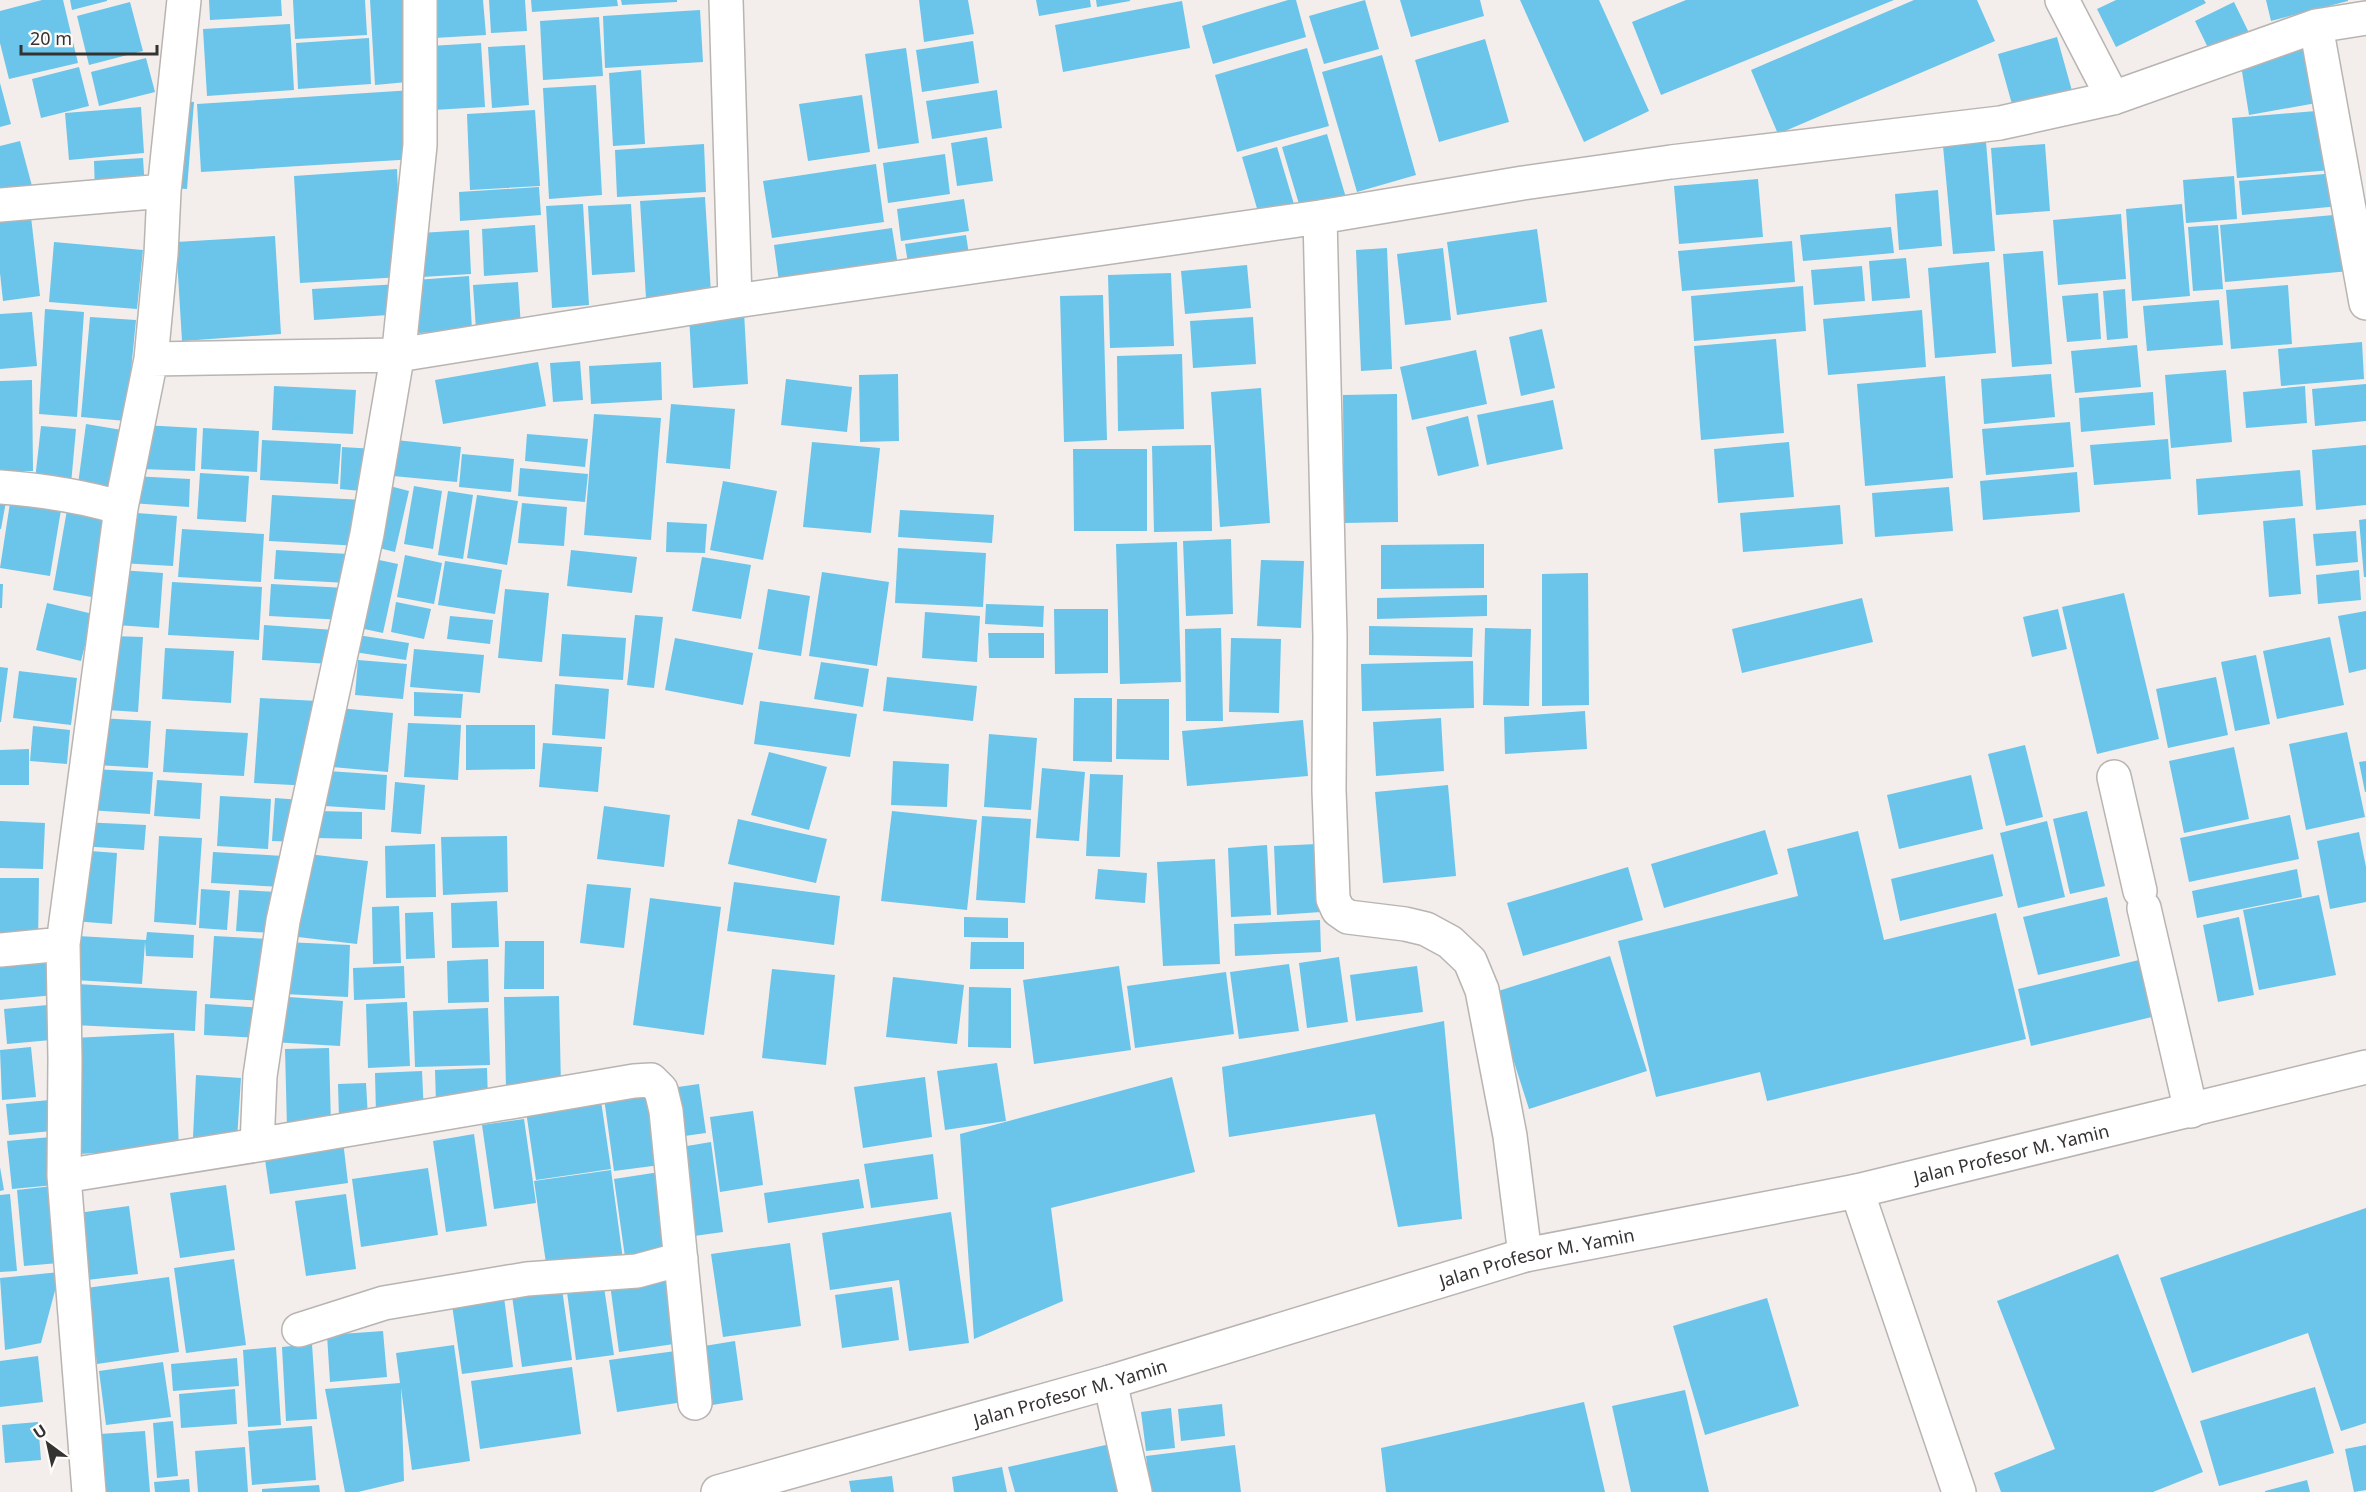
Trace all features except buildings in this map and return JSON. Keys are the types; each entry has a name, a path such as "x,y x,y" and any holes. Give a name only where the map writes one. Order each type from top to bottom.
{"street":[{"path":"89,1492 64,1176 63,944 121,508 151,359 161,254 164,190 184,0"},
{"path":"257,1145 260,1076 283,921 367,534 406,303 420,145 420,0"},
{"path":"726,0 735,301"},
{"path":"2062,0 2113,98"},
{"path":"151,359 398,355 735,301 1320,217 1523,183 1671,162 2000,123 2113,98 2316,26 2366,18"},
{"path":"2316,26 2366,303"},
{"path":"0,205 164,190"},
{"path":"1320,217 1329,624 1329,790 1333,899 1338,909 1348,917 1405,924 1426,930 1450,942 1470,961 1482,990 1510,1136 1525,1255"},
{"path":"0,487 26,488 121,508"},
{"path":"2114,777 2191,1111"},
{"path":"0,950 63,944"},
{"name":"Jalan Profesor M. Yamin","path":"718,1492 1110,1382 1525,1255 1857,1191 2366,1067"},
{"path":"64,1176 651,1080 661,1090 666,1111 695,1403"},
{"path":"1857,1191 1959,1492"},
{"path":"299,1330 384,1302 527,1279 637,1271 681,1258"},
{"path":"1110,1382 1135,1492"}]}
